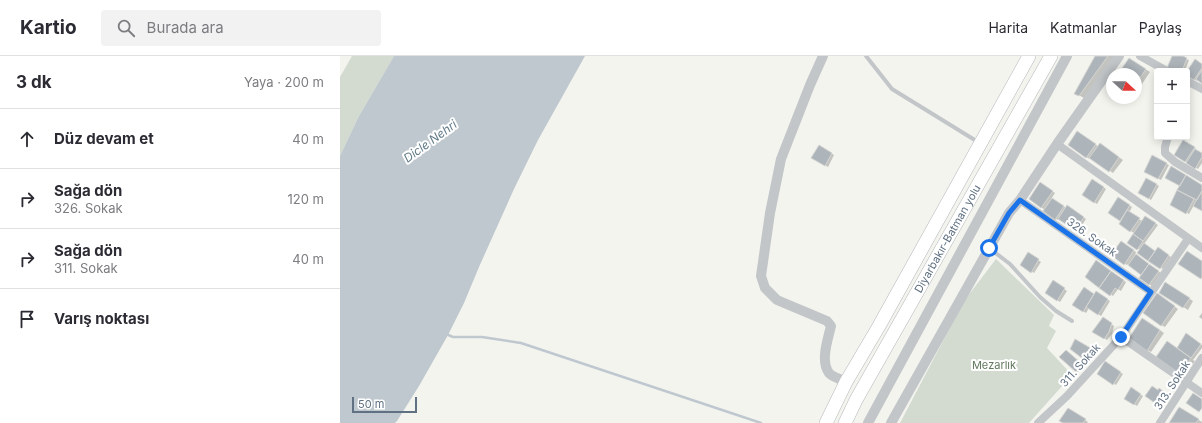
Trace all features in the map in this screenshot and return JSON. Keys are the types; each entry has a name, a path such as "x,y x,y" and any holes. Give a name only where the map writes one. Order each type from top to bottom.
{"highway":[{"name":"Diyarbakır-Batman yolu","path":"826,423 846,382 879,326 1029,56"},
{"name":"Diyarbakır-Batman yolu","path":"845,423 856,400 1051,56"}],"street":[{"path":"823,56 781,159 770,213 761,276 765,288 777,300 827,321 831,326 824,362 830,374 846,382"},
{"path":"868,423 1067,56"},
{"path":"891,423 1009,213 1020,200 1056,144 1119,56"},
{"path":"1140,56 1162,68"},
{"path":"1190,83 1202,89"},
{"path":"1167,140 1165,153 1174,162 1202,178"},
{"path":"1056,144 1202,248"},
{"name":"326. Sokak","path":"1020,200 1151,292"},
{"name":"311. Sokak","path":"1038,423 1067,396 1121,337 1188,239"},
{"path":"1121,337 1202,393"},
{"name":"313. Sokak","path":"1160,423 1202,358"}],"lane":[{"path":"866,56 892,89 980,144"},
{"path":"989,248 1010,264 1040,298 1056,311 1072,321"}],"green space":[{"path":"352,56 394,56 359,116 340,156 340,77"},
{"name":"Mezarlık","path":"996,259 1054,315 1049,326 1056,331 1047,348 1072,375 1029,423 900,423 964,301"}],"water":[{"name":"Dicle Nehri","path":"394,56 585,56 538,140 514,189 464,303 448,335 397,421 395,423 340,423 340,156 359,116"}],"building":[{"path":"1095,56 1108,56 1079,96 1074,94"},
{"path":"1172,56 1183,56 1187,58 1183,68 1167,68"},
{"path":"1129,58 1146,69 1142,75 1142,68 1122,68"},
{"path":"1195,59 1202,64 1202,68 1194,80 1190,78 1189,68"},
{"path":"1202,70 1202,84 1196,79"},
{"path":"1077,131 1096,144 1086,158 1068,145"},
{"path":"1183,140 1195,147 1185,162 1174,155"},
{"path":"1100,143 1119,157 1109,172 1089,158"},
{"path":"819,145 832,153 825,166 811,158"},
{"path":"1195,149 1202,153 1202,157 1195,169 1186,163"},
{"path":"1152,155 1167,163 1158,179 1144,172"},
{"path":"1171,166 1186,175 1180,186 1165,178"},
{"path":"1186,175 1202,185 1202,191 1197,200 1177,190"},
{"path":"1146,178 1157,184 1149,199 1138,193"},
{"path":"1092,179 1104,187 1094,203 1082,195"},
{"path":"1040,182 1053,191 1041,208 1029,199"},
{"path":"1177,190 1194,199 1186,214 1170,205"},
{"path":"1202,191 1202,211 1193,206"},
{"path":"1118,197 1130,205 1120,221 1108,213"},
{"path":"1052,198 1064,206 1055,220 1043,211"},
{"path":"1067,205 1084,217 1075,230 1058,219"},
{"path":"1127,210 1140,218 1130,232 1119,224"},
{"path":"1145,216 1156,223 1143,241 1133,234"},
{"path":"1133,234 1143,241 1137,250 1127,243"},
{"path":"1121,241 1134,250 1124,265 1111,255"},
{"path":"1144,243 1155,251 1148,261 1137,253"},
{"path":"1158,247 1169,255 1160,269 1148,261"},
{"path":"1187,251 1202,261 1201,279 1178,264"},
{"path":"1028,252 1039,259 1031,273 1020,265"},
{"path":"1136,254 1149,264 1141,275 1128,265"},
{"path":"1096,260 1111,271 1099,288 1085,277"},
{"path":"1149,264 1159,271 1149,285 1139,278"},
{"path":"1111,271 1124,280 1118,290 1115,288 1110,296 1099,288"},
{"path":"1053,280 1065,288 1057,301 1045,293"},
{"path":"1165,282 1190,298 1183,308 1159,293"},
{"path":"1084,287 1094,294 1083,312 1072,305"},
{"path":"1096,291 1108,299 1098,315 1086,307"},
{"path":"1157,293 1175,306 1161,326 1143,313"},
{"path":"1103,317 1112,323 1109,332 1104,339 1092,332"},
{"path":"1142,318 1160,330 1147,351 1129,338"},
{"path":"1186,333 1201,344 1191,358 1177,348"},
{"path":"1075,339 1094,350 1087,362 1070,349"},
{"path":"1167,341 1191,358 1180,374 1156,357"},
{"path":"1066,350 1082,364 1076,372 1059,357"},
{"path":"1105,361 1121,372 1113,385 1097,374"},
{"path":"1152,386 1158,390 1159,388 1167,394 1159,406 1145,396"},
{"path":"1131,387 1141,394 1134,405 1124,399"},
{"path":"1193,393 1202,399 1202,408 1199,412 1186,403"},
{"path":"1179,407 1199,419 1196,423 1169,423"},
{"path":"1068,408 1086,419 1083,423 1063,423 1059,421"}],"waterway":[{"path":"446,334 453,337 482,337 521,343 761,423"}],"route":[{"path":"989,248 1009,213 1020,200 1151,292 1121,337"}]}
